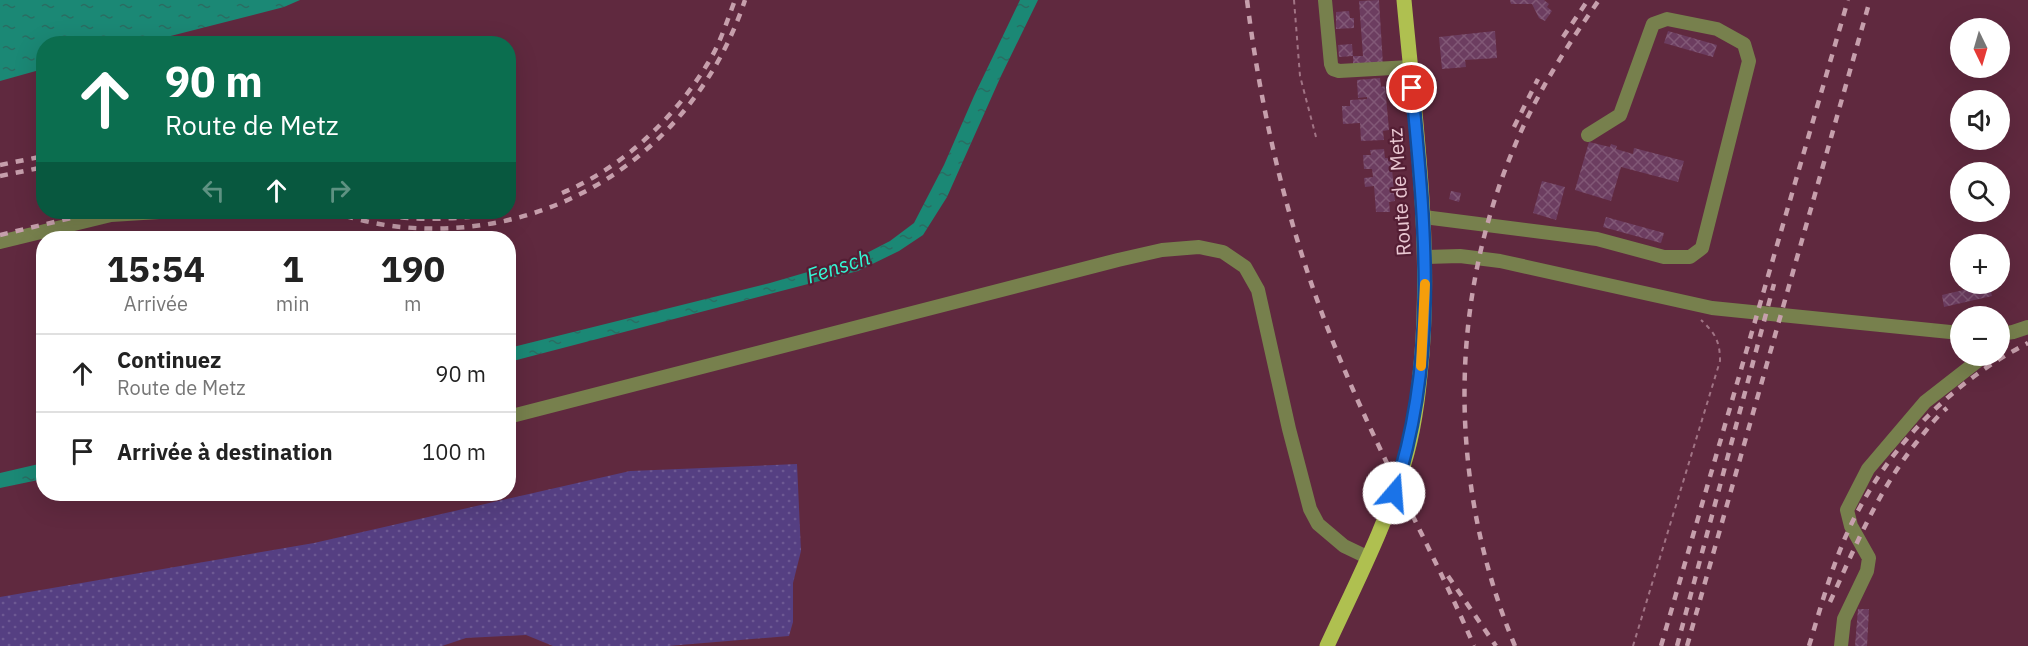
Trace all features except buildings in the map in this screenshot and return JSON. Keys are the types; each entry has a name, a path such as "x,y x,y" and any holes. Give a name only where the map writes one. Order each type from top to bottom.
{"main road":[{"name":"Route de Metz","path":"1327,646 1394,493 1410,440 1420,379 1426,257 1404,0"}],"street":[{"path":"1325,0 1333,69 1340,71 1410,67"},
{"path":"1424,217 1597,239 1664,257 1690,257 1702,248 1749,61 1744,44 1717,29 1667,18 1653,24 1620,115 1588,135"},
{"path":"45,231 95,219"},
{"path":"0,242 36,233"},
{"path":"516,415 1118,260 1162,250 1199,247 1223,252 1245,267 1258,290 1289,429 1310,509 1318,524 1331,536 1344,546 1367,557"},
{"path":"1426,257 1460,256 1500,261 1712,308 1950,332"},
{"path":"2010,332 2028,327"},
{"path":"1841,646 1844,619 1867,571 1869,558 1851,526 1847,510 1868,469 1925,402 1971,366"}],"path":[{"path":"1294,0 1300,76 1316,137"},
{"path":"1633,646 1720,361 1720,348 1713,331 1679,300"}],"shaded area":[{"path":"797,464 801,551 793,583 793,622 789,636 668,646 553,646 526,635 466,638 442,646 0,646 0,597 314,543 498,501 516,501 516,497 630,471"}],"water":[{"path":"0,0 300,0 284,7 170,36 36,36 36,71 0,81"},
{"name":"Fensch","path":"1020,0 1038,0 947,197 923,235 899,251 858,271 516,360 516,346 770,283 859,257 890,241 914,223 944,165"},
{"path":"36,465 36,480 0,488 0,473"}],"railway":[{"path":"562,193 584,183 626,156 663,122 708,63 720,40 735,0"},
{"path":"516,218 566,201 613,175 656,141 693,100 723,53 745,0"},
{"path":"1247,0 1272,142 1310,281 1360,406 1474,646"},
{"path":"1563,37 1588,0"},
{"path":"1515,646 1493,586 1478,524 1468,461 1464,398 1467,335 1476,272 1491,210 1513,150 1552,72 1599,0"},
{"path":"1661,646 1848,0"},
{"path":"1687,646 1870,0"},
{"path":"1514,127 1538,79"},
{"path":"0,165 36,158"},
{"path":"0,176 36,169"},
{"path":"0,235 67,219"},
{"path":"357,219 401,227 459,228 514,219"},
{"path":"419,219 436,219"},
{"path":"1677,646 1774,284"},
{"path":"1809,646 1843,543 1864,500 1882,472 1901,446 1947,398 1999,359 2028,343"},
{"path":"1830,602 1868,520 1890,480 1916,443 1947,408"},
{"path":"1448,576 1496,646"}],"slow traffic":[{"path":"1421,366 1425,284"}],"route":[{"path":"1394,493 1413,428 1424,328 1426,257 1424,206 1412,88"}]}
